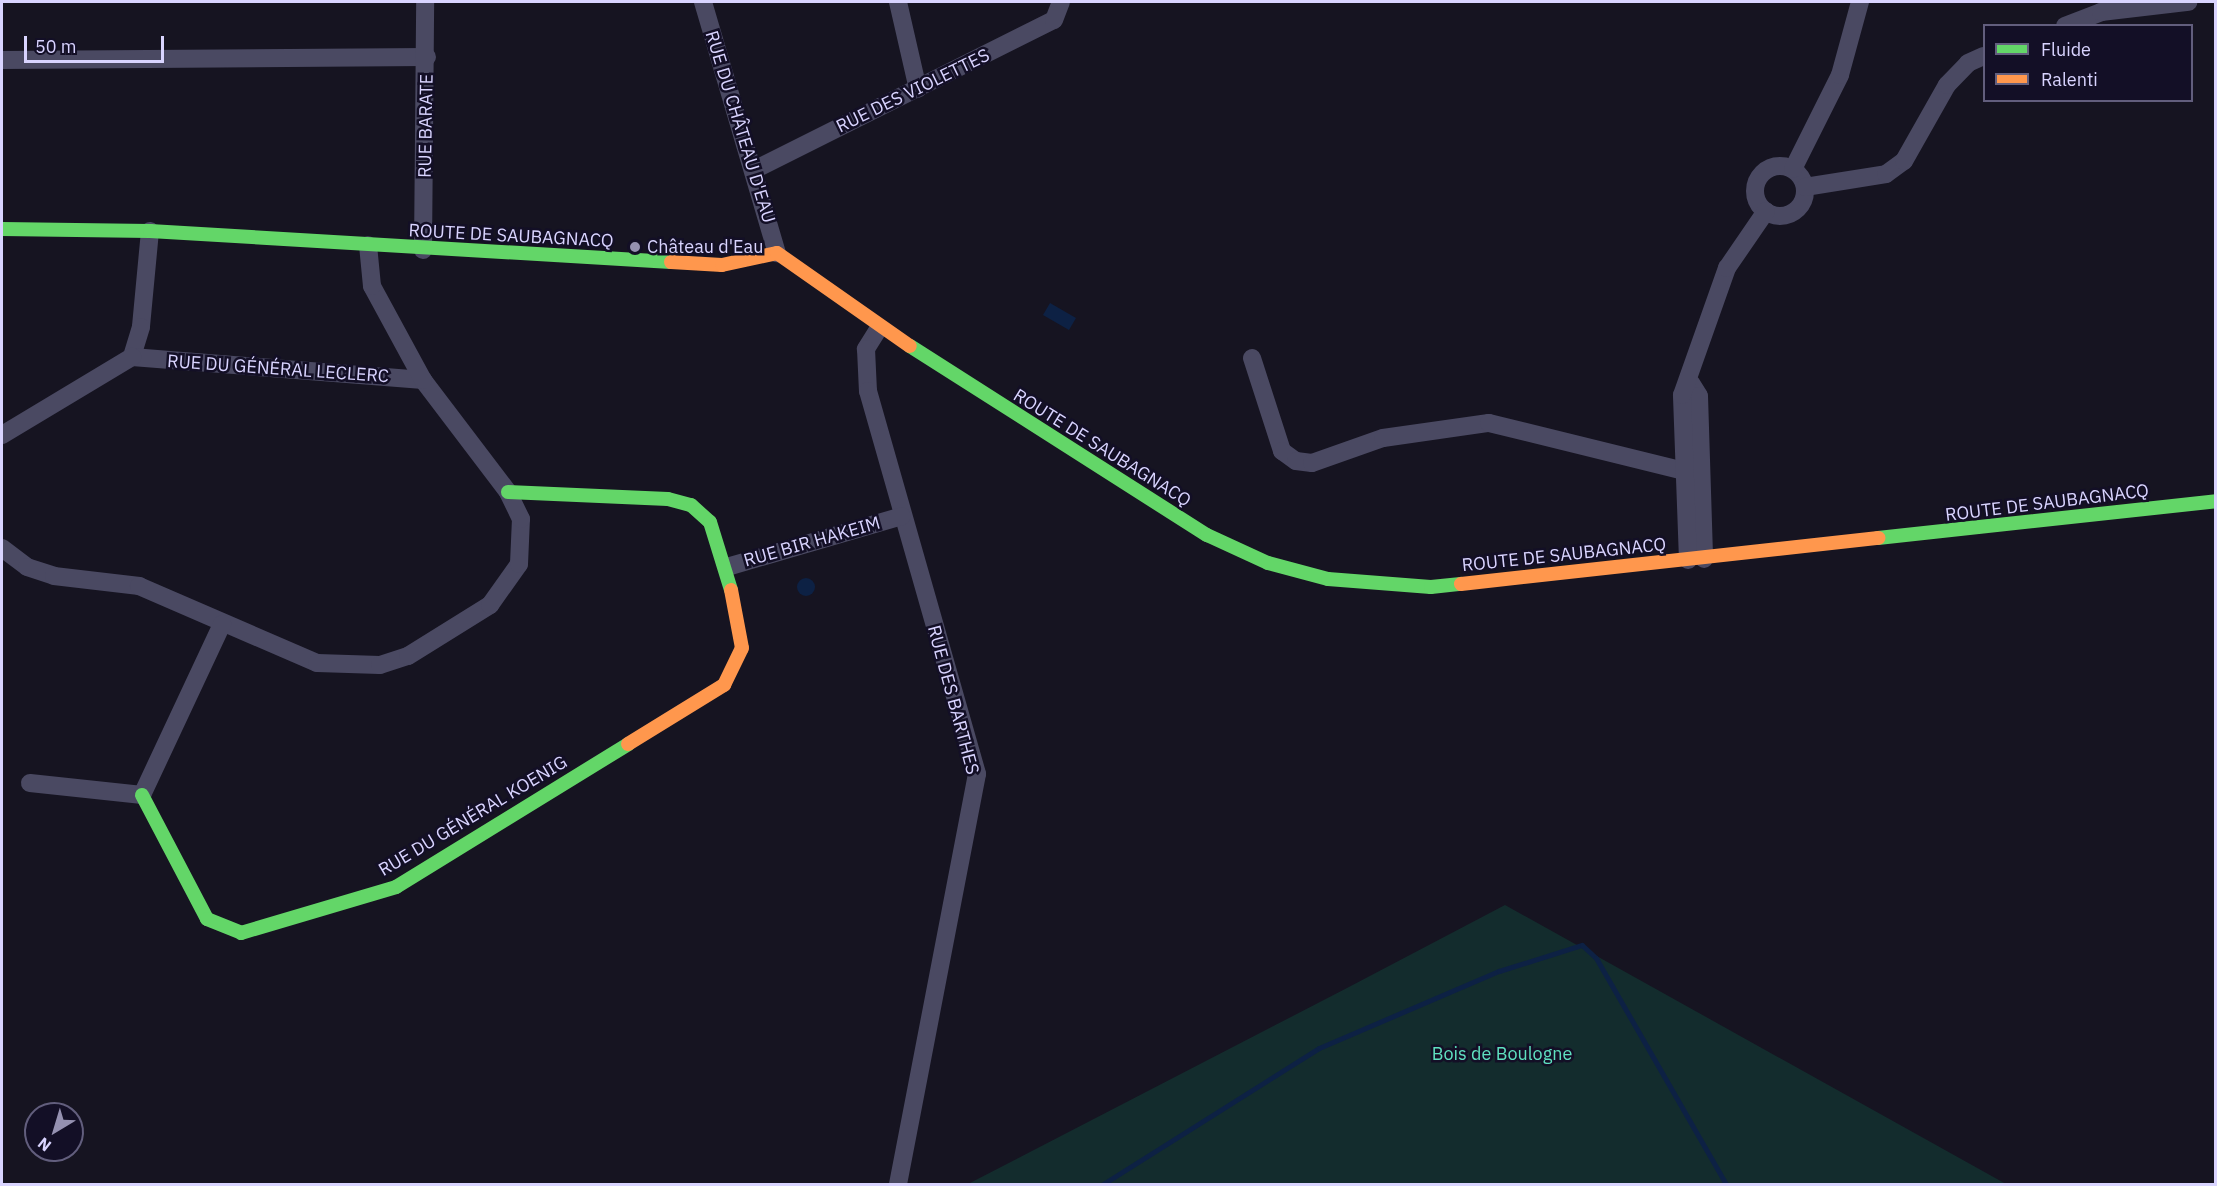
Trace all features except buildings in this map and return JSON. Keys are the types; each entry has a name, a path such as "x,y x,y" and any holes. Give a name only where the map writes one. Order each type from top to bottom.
{"street":[{"name":"RUE BARATE","path":"423,250 427,57 425,2"},
{"name":"RUE DU CHÂTEAU D'EAU","path":"703,2 777,253"},
{"path":"898,2 918,89"},
{"name":"RUE DES VIOLETTES","path":"754,170 1054,20 1061,2"},
{"path":"1792,169 1840,75 1860,2"},
{"path":"2070,24 2101,12 2188,2"},
{"path":"2,60 427,57"},
{"path":"1805,187 1886,174 1904,161 1947,85 1968,63 1983,57"},
{"path":"1768,168 1792,169 1805,187 1802,203 1790,214 1766,211 1756,198 1757,181 1768,168"},
{"path":"1696,559 1685,471 1682,395 1691,383 1727,268 1766,211"},
{"name":"ROUTE DE SAUBAGNACQ","path":"2,229 150,231 423,250 722,265 777,253 879,328 1207,535 1268,563 1328,579 1431,587 2216,501"},
{"path":"2,435 132,357 141,327 150,231"},
{"name":"RUE DU GÉNÉRAL LECLERC","path":"2,548 27,567 54,576 139,586 222,624 317,663 380,665 408,656 490,605 519,564 521,519 508,492 423,380 372,286 368,245"},
{"name":"RUE DES BARTHES","path":"879,328 866,349 868,391 977,774 898,1185"},
{"name":"RUE DU GÉNÉRAL LECLERC","path":"132,357 423,380"},
{"path":"1252,358 1282,451 1296,461 1312,463 1394,436 1489,423 1685,471"},
{"path":"1691,383 1699,396 1696,559"},
{"name":"RUE BIR HAKEIM","path":"508,492 668,499 691,505 710,522 727,567 902,516"},
{"name":"RUE DU GÉNÉRAL KOENIG","path":"142,795 207,919 223,930 241,933 396,887 724,685 742,648 727,567"},
{"path":"30,783 142,795 222,624"}],"green space":[{"name":"Bois de Boulogne","path":"1505,905 2006,1184 968,1184 1347,988"}],"water":[{"path":"1050,303 1076,318 1069,330 1043,315"},
{"path":"806,578 812,581 815,587 812,593 806,596 800,593 797,587 800,581"}],"waterway":[{"path":"1103,1184 1319,1048 1499,971 1582,945 1596,958 1726,1184"}],"traffic: fast":[{"path":"2,229 150,231 671,262"},
{"path":"910,346 1207,535 1268,563 1328,579 1431,587 1461,584"},
{"path":"508,492 668,499 691,505 710,522 731,590"},
{"path":"1878,538 2216,501"},
{"path":"142,795 207,919 241,933 396,887 628,744"}],"traffic: slow":[{"path":"671,262 722,265 777,253 910,346"},
{"path":"1461,584 1878,538"},
{"path":"628,744 724,685 742,648 731,590"}],"place":[{"name":"Château d'Eau","path":"635,247"}]}
